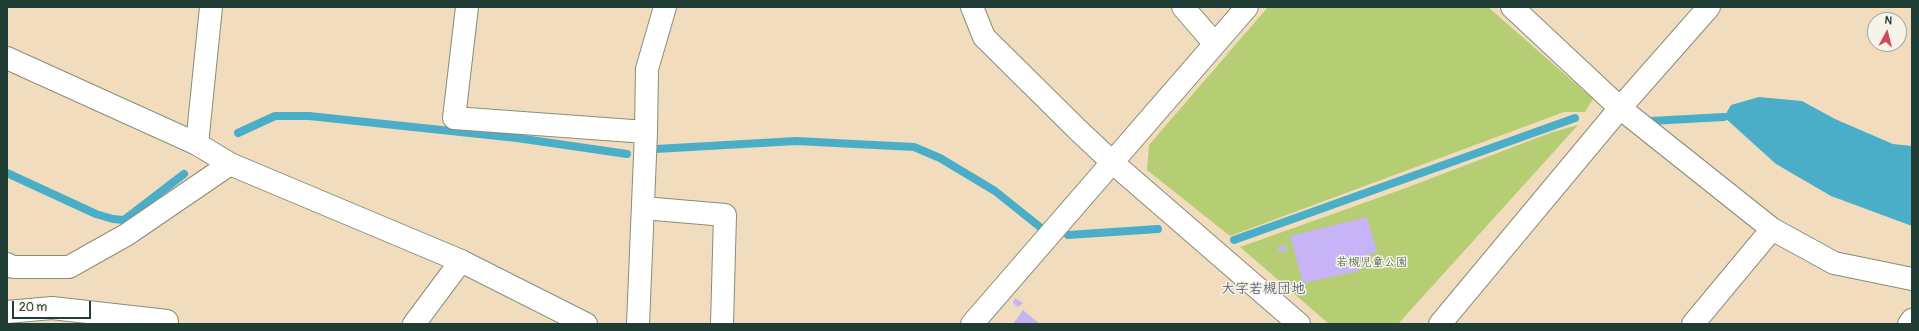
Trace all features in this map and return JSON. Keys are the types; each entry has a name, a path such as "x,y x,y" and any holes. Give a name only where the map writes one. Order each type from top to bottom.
{"street":[{"path":"197,144 211,7"},
{"path":"467,7 454,118 646,132"},
{"path":"638,324 646,132 647,69 665,7"},
{"path":"972,7 984,37 1112,162 1299,324"},
{"path":"1183,7 1215,44"},
{"path":"972,324 1247,7"},
{"path":"1512,7 1620,108 1772,229 1834,263 1912,279"},
{"path":"1440,324 1620,108 1709,7"},
{"path":"7,58 197,144 230,164 461,261 586,324"},
{"path":"7,264 13,267 69,267 126,235 230,164"},
{"path":"643,208 725,214 722,324"},
{"path":"1693,324 1772,229"},
{"path":"414,324 461,261"},
{"path":"7,312 52,308 167,321 167,324"},
{"path":"1909,324 1912,320"}],"green space":[{"path":"1268,7 1488,7 1593,99 1585,112 1564,112 1230,236 1147,170 1149,145"},
{"name":"若槻児童公園","path":"1578,125 1398,324 1329,324 1240,247 1403,189 1550,133"}],"water":[{"path":"1759,97 1802,101 1835,119 1893,144 1912,146 1912,226 1831,196 1776,164 1724,117 1731,105"}],"building":[{"path":"1367,217 1377,252 1367,255 1367,261 1358,262 1359,271 1303,283 1290,236"},
{"path":"1286,245 1287,251 1279,252 1277,248"},
{"path":"1015,298 1023,303 1018,307 1013,303"},
{"path":"1023,310 1040,324 1013,324"}],"waterway":[{"path":"238,133 275,116 309,116 517,138 627,154"},
{"path":"1651,121 1724,117"},
{"path":"1234,240 1575,118"},
{"path":"656,149 796,141 914,147 940,158 995,191 1040,227"},
{"path":"7,173 96,214 113,219 124,220 184,174"},
{"path":"1068,235 1158,229"}],"district":[{"name":"大字若槻団地","path":"1263,289"}]}
